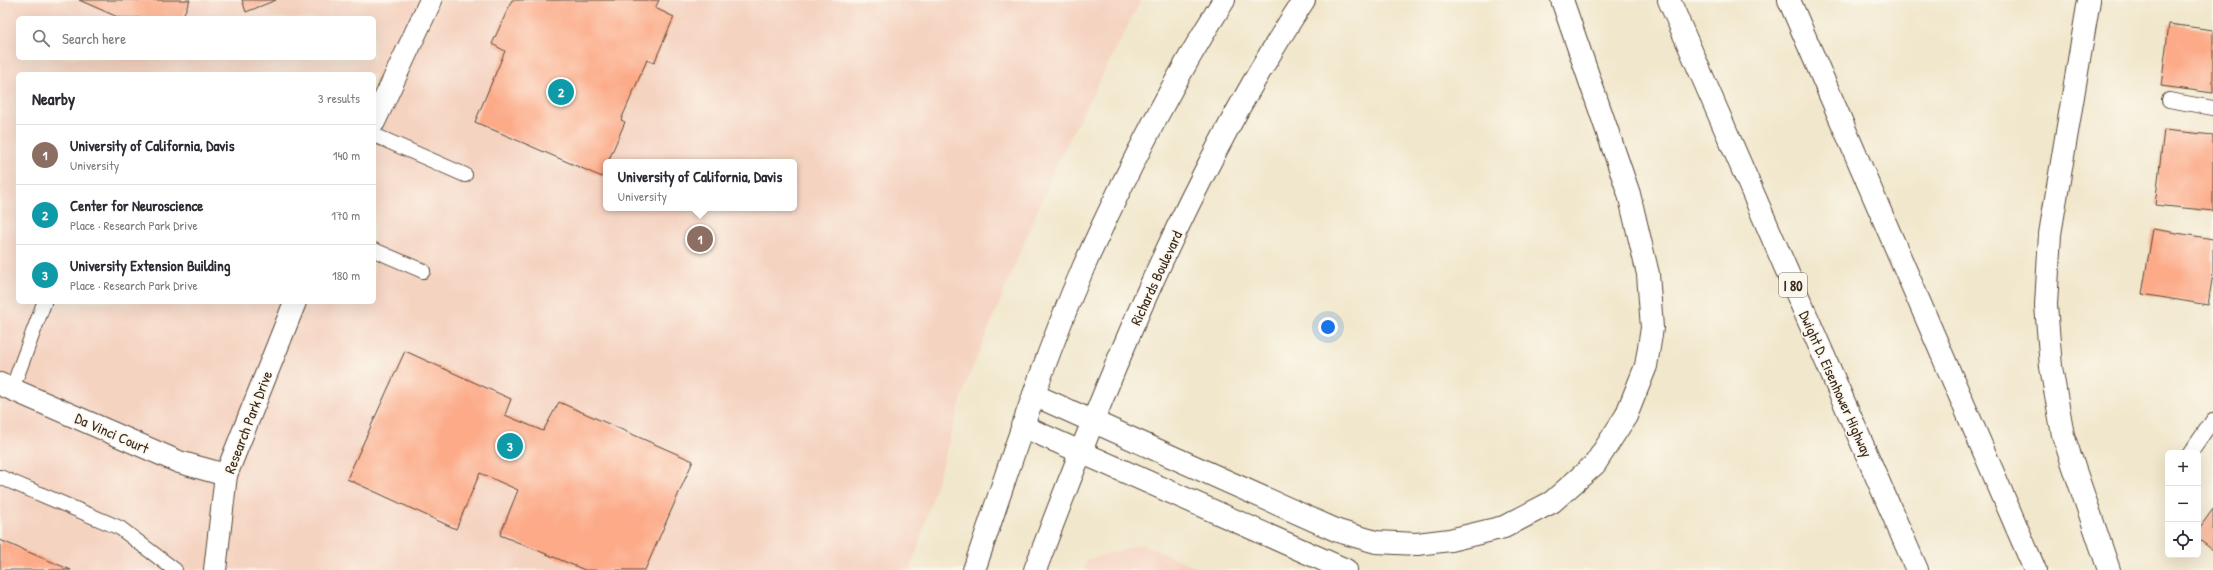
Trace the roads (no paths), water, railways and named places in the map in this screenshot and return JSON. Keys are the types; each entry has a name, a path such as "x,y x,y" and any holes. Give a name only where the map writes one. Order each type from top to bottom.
{"main road":[{"path":"376,118 431,0"},
{"path":"974,570 1022,426 1084,268 1150,127 1224,0"},
{"name":"Richards Boulevard","path":"1035,570 1092,421 1162,262 1220,144 1282,33 1304,0"},
{"path":"1034,396 1338,531 1376,542 1417,544 1450,540 1504,527 1552,502 1595,464 1626,416 1646,366 1652,328 1648,274 1629,194 1562,0"},
{"name":"Dwight D. Eisenhower Highway","path":"1668,0 1917,570"},
{"path":"1789,0 2035,570"},
{"path":"2089,0 2050,234 2046,305 2051,367 2064,435 2109,570"},
{"name":"Research Park Drive","path":"215,570 226,475 294,304"},
{"name":"Da Vinci Court","path":"6,386 178,462 226,475"},
{"path":"1022,426 1346,570"}],"lane":[{"path":"2169,100 2213,108"},
{"path":"376,136 465,175"},
{"path":"376,251 423,271"},
{"path":"6,386 44,304"},
{"path":"2192,450 2213,420"},
{"path":"0,478 120,528 175,570"}],"place":[{"name":"Center for Neuroscience","path":"561,92"},
{"name":"University of California, Davis","path":"700,239"},
{"name":"University Extension Building","path":"510,446"}]}
